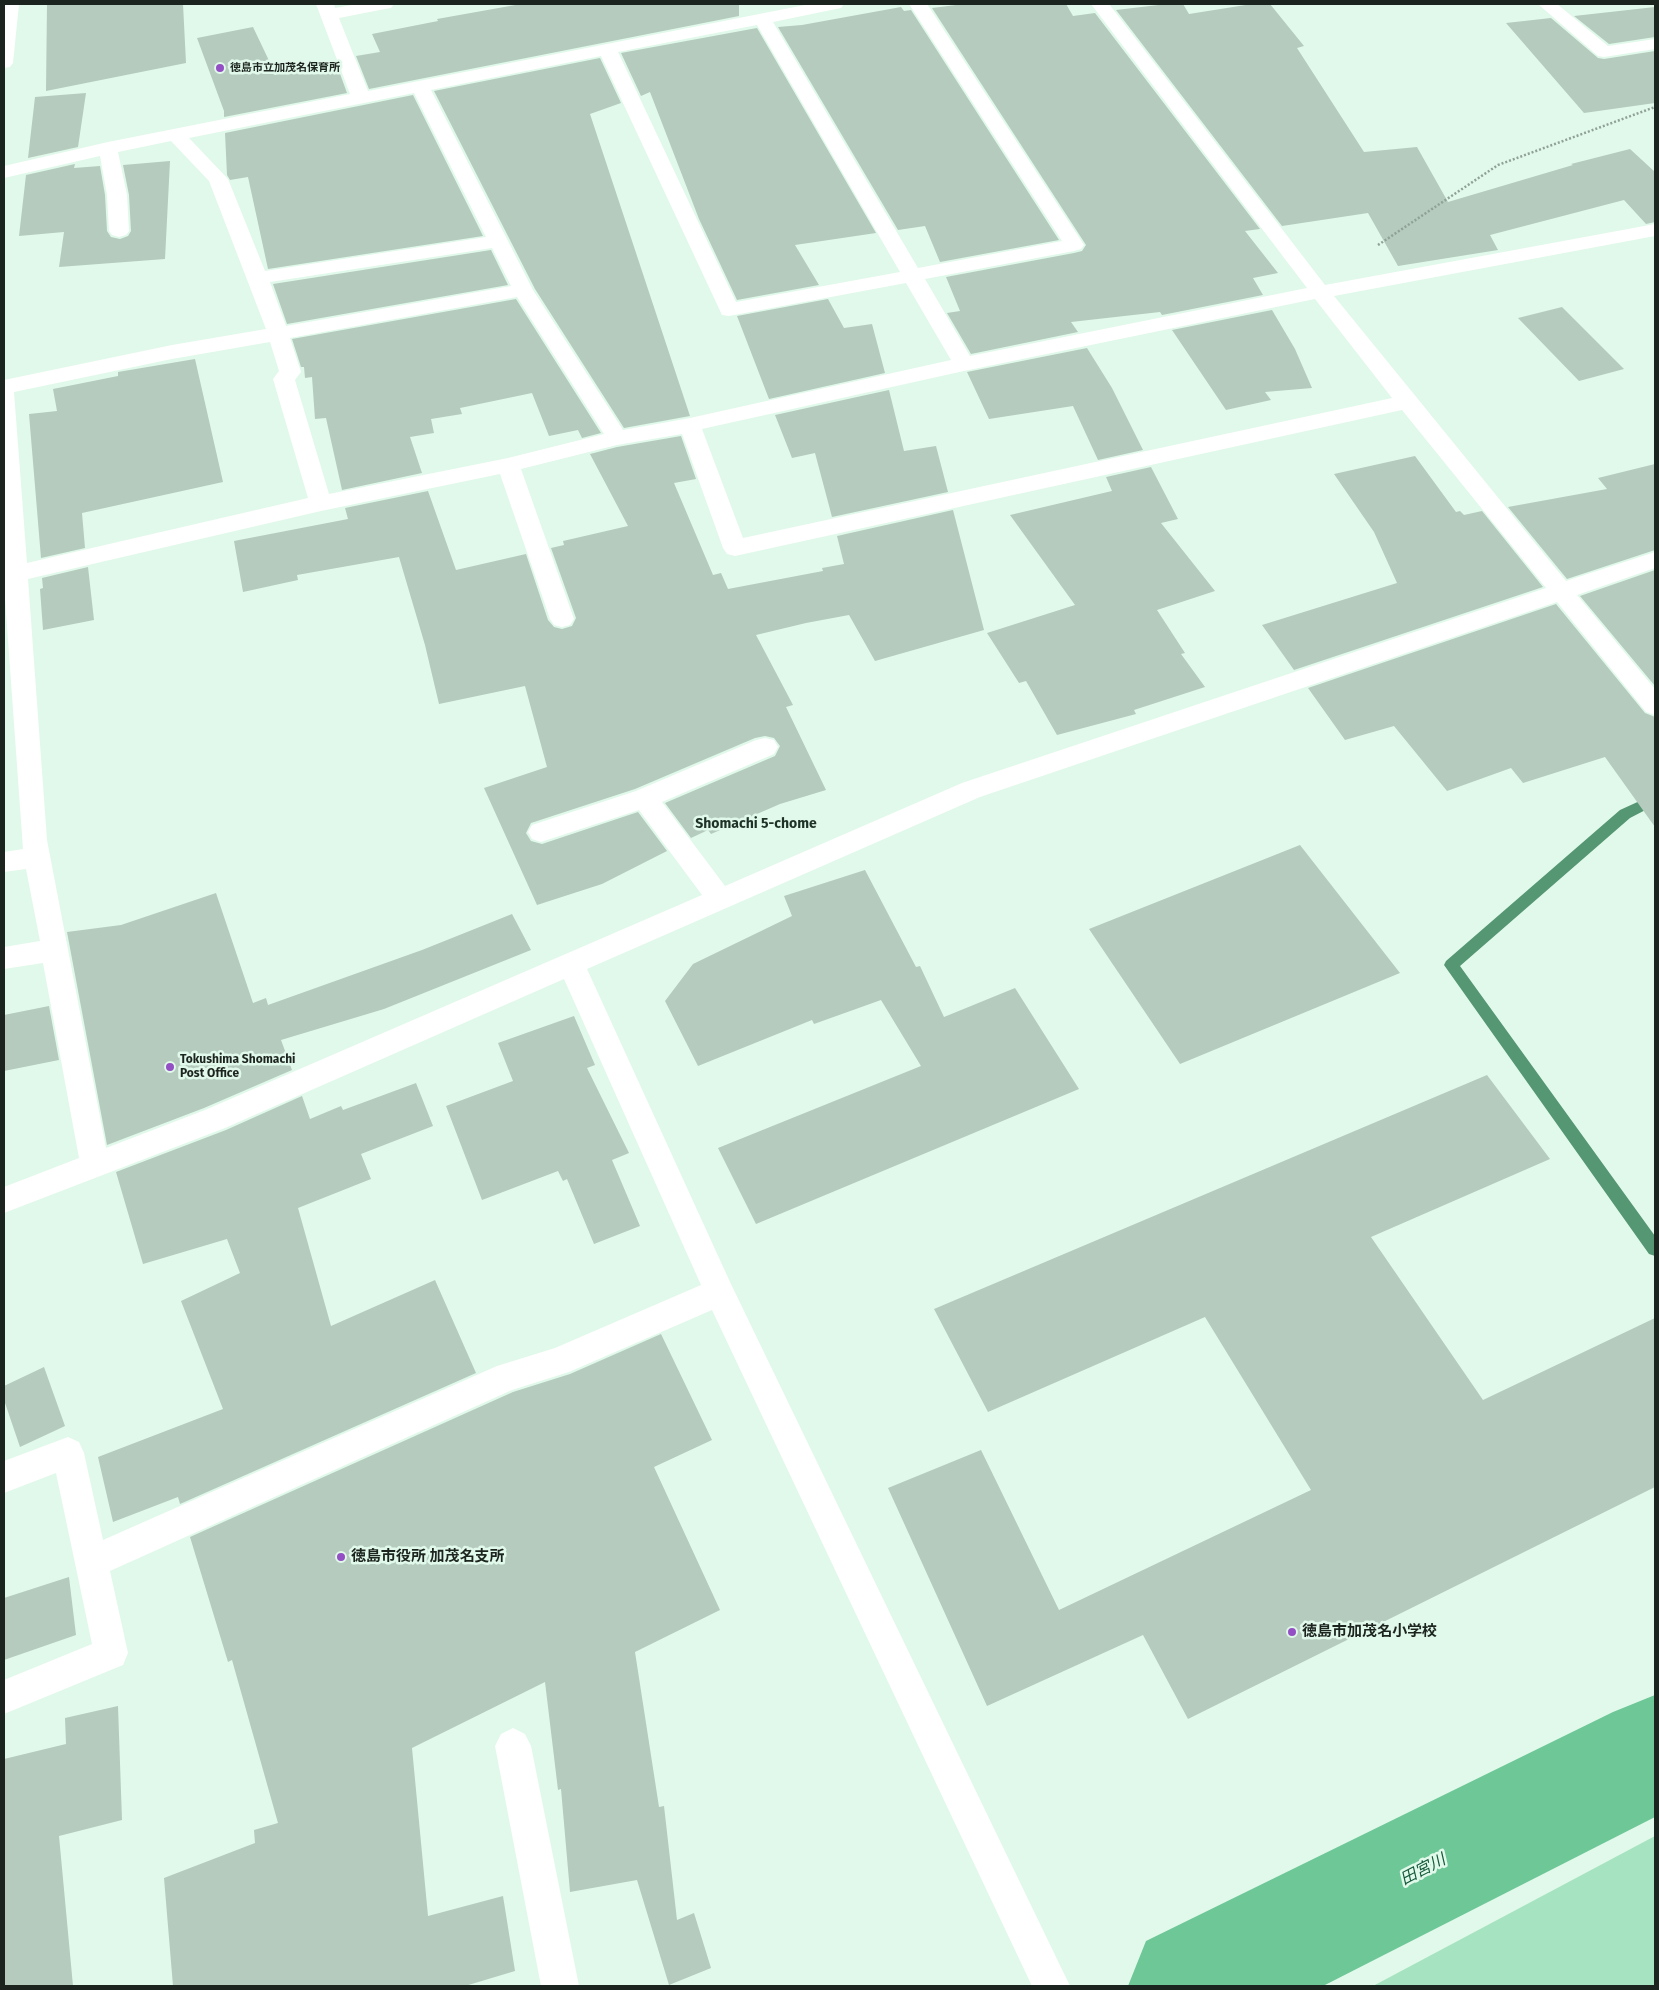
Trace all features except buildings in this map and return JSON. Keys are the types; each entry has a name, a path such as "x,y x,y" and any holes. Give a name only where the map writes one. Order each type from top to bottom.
{"street":[{"path":"4,62 10,4"},
{"path":"361,98 327,9 385,4"},
{"path":"4,172 108,148 835,4"},
{"path":"607,49 729,310 1074,245 918,4"},
{"path":"1100,4 1406,402 1655,706"},
{"path":"1548,4 1604,52 1655,44"},
{"path":"762,18 964,364"},
{"path":"420,86 523,290 617,438"},
{"path":"176,135 218,179 258,278 290,372 284,379 321,503"},
{"path":"108,148 117,195 119,231"},
{"path":"10,574 321,503 508,464 617,438 690,425 964,364 1320,292 1655,230"},
{"path":"258,278 498,241"},
{"path":"4,386 172,352 523,290"},
{"path":"4,392 10,574 34,840 95,1165"},
{"path":"690,425 735,548 1406,402"},
{"path":"508,464 562,619"},
{"path":"4,1200 215,1119 971,790 1655,560"},
{"path":"541,832 645,798 764,747"},
{"path":"645,798 720,899"},
{"path":"4,862 37,857"},
{"path":"4,958 55,950"},
{"path":"571,964 719,1292 1051,1986"},
{"path":"92,1562 508,1376 558,1362 719,1292"},
{"path":"4,1477 68,1453 111,1653 4,1697"},
{"path":"513,1746 560,1986"}],"path":[{"path":"1374,248 1498,165 1655,107"}],"green space":[{"path":"1655,1836 1655,1986 1373,1986"}],"waterway":[{"path":"1655,799 1625,814 1451,965 1655,1249"},
{"name":"田宮川","path":"1191,1986 1655,1754"}],"place":[{"name":"徳島市立加茂名保育所","path":"220,68"},
{"name":"Tokushima Shomachi Post Office","path":"170,1067"},
{"name":"徳島市役所 加茂名支所","path":"341,1557"},
{"name":"徳島市加茂名小学校","path":"1292,1632"}],"district":[{"name":"Shomachi 5-chome","path":"756,824"}]}
